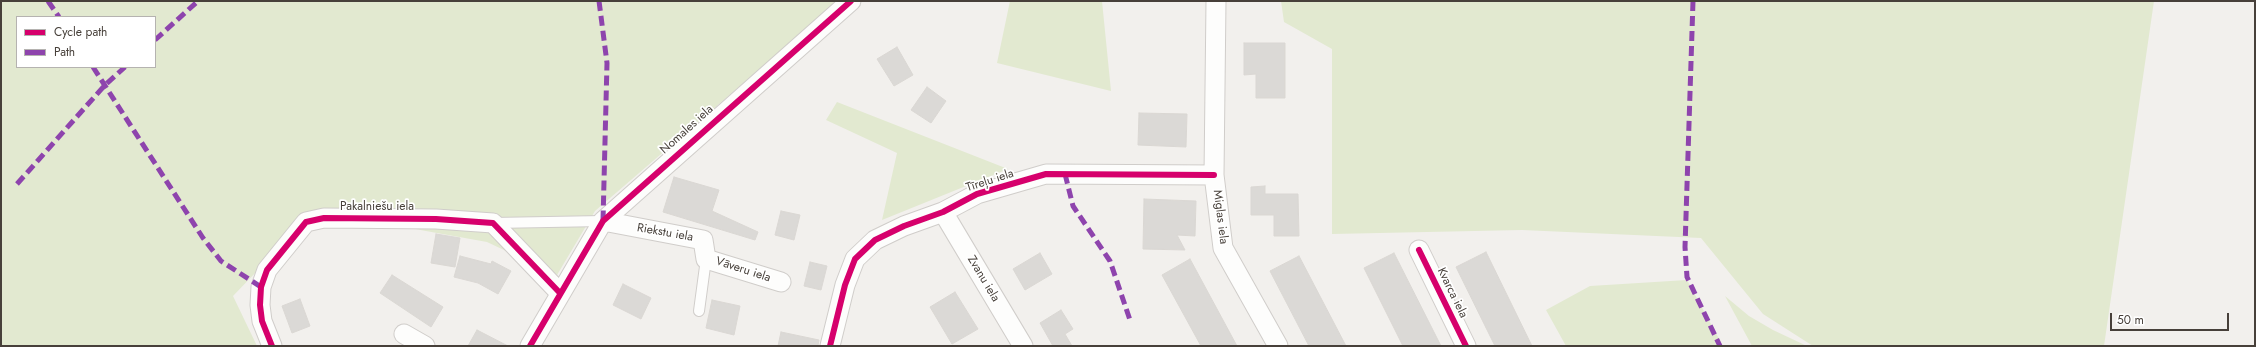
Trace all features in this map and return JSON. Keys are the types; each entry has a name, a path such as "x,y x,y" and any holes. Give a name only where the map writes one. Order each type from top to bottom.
{"street":[{"name":"Nomales iela","path":"530,346 603,222 636,190 851,1"},
{"name":"Miglas iela","path":"1216,1 1214,175 1223,248 1278,346"},
{"name":"Tīreļu iela","path":"830,346 845,285 855,259 875,240 943,212 977,194 1046,174 1214,175"},
{"name":"Zvanu iela","path":"943,212 1023,346"},
{"name":"Pakalniešu iela","path":"272,346 262,321 260,305 261,287 267,270 306,222 324,218 354,218 436,219 493,224"},
{"name":"Riekstu iela","path":"603,222 703,240 706,259"},
{"path":"493,224 560,294"},
{"name":"Kvarca iela","path":"1419,250 1466,346"},
{"name":"Vāveru iela","path":"706,259 781,282"},
{"path":"404,334 425,346"}],"lane":[{"path":"493,224 603,222"},
{"name":"Riekstu iela","path":"699,311 706,259"}],"green space":[{"path":"1,1 835,1 827,11 595,211 557,275 487,242 315,211 233,296 257,346 1,346"},
{"path":"1010,1 1102,1 1111,91 997,63"},
{"path":"1281,1 2154,1 2104,346 1813,346 1763,314 1701,238 1522,230 1332,234 1332,49 1284,22"},
{"path":"837,102 1008,169 882,220 897,153 826,120"},
{"path":"1687,280 1723,346 1566,346 1546,310 1590,286"},
{"path":"1725,296 1749,316 1773,330 1807,346 1752,346"}],"building":[{"path":"1244,43 1285,43 1285,98 1256,98 1256,74 1244,75"},
{"path":"897,47 913,75 894,86 877,59"},
{"path":"927,87 946,101 931,123 911,110"},
{"path":"1139,113 1187,114 1186,147 1138,145"},
{"path":"674,177 719,190 712,211 758,232 755,240 663,212"},
{"path":"1265,186 1265,194 1298,194 1299,236 1274,236 1274,215 1251,215 1251,187"},
{"path":"1144,199 1196,201 1195,236 1177,235 1185,250 1143,249"},
{"path":"781,211 800,215 794,240 775,235"},
{"path":"436,234 460,238 455,267 431,263"},
{"path":"1486,252 1532,346 1495,346 1456,267"},
{"path":"1040,253 1052,274 1025,290 1013,269"},
{"path":"1394,253 1441,346 1403,346 1364,268"},
{"path":"460,256 491,264 492,261 511,271 498,294 478,283 454,277"},
{"path":"1299,256 1346,346 1309,346 1270,271"},
{"path":"1190,259 1237,346 1201,346 1162,275"},
{"path":"810,262 827,266 821,290 804,286"},
{"path":"392,275 443,307 431,327 380,293"},
{"path":"623,284 651,298 641,319 613,305"},
{"path":"955,292 978,329 952,344 930,307"},
{"path":"300,299 310,326 292,333 282,306"},
{"path":"712,300 740,306 734,335 706,328"},
{"path":"1061,310 1073,329 1065,334 1072,346 1053,346 1040,323"},
{"path":"477,330 508,346 468,346"},
{"path":"781,332 819,340 818,346 778,346"}],"marked path":[{"path":"48,1 58,16"},
{"path":"156,39 198,1"},
{"path":"599,1 607,63 603,221"},
{"path":"1693,1 1685,247 1687,277 1720,346"},
{"path":"94,68 203,238 221,261 261,287"},
{"path":"17,184 105,85 124,68"},
{"path":"1065,174 1073,206 1110,261 1131,323"}],"cycle path":[{"path":"530,346 603,221 851,1"},
{"path":"830,346 845,285 855,259 875,240 904,226 943,212 977,194 1046,174 1214,175"},
{"path":"272,346 262,321 260,305 261,287 267,270 306,222 324,218 436,219 493,223 560,293"},
{"path":"1419,250 1466,346"}]}
